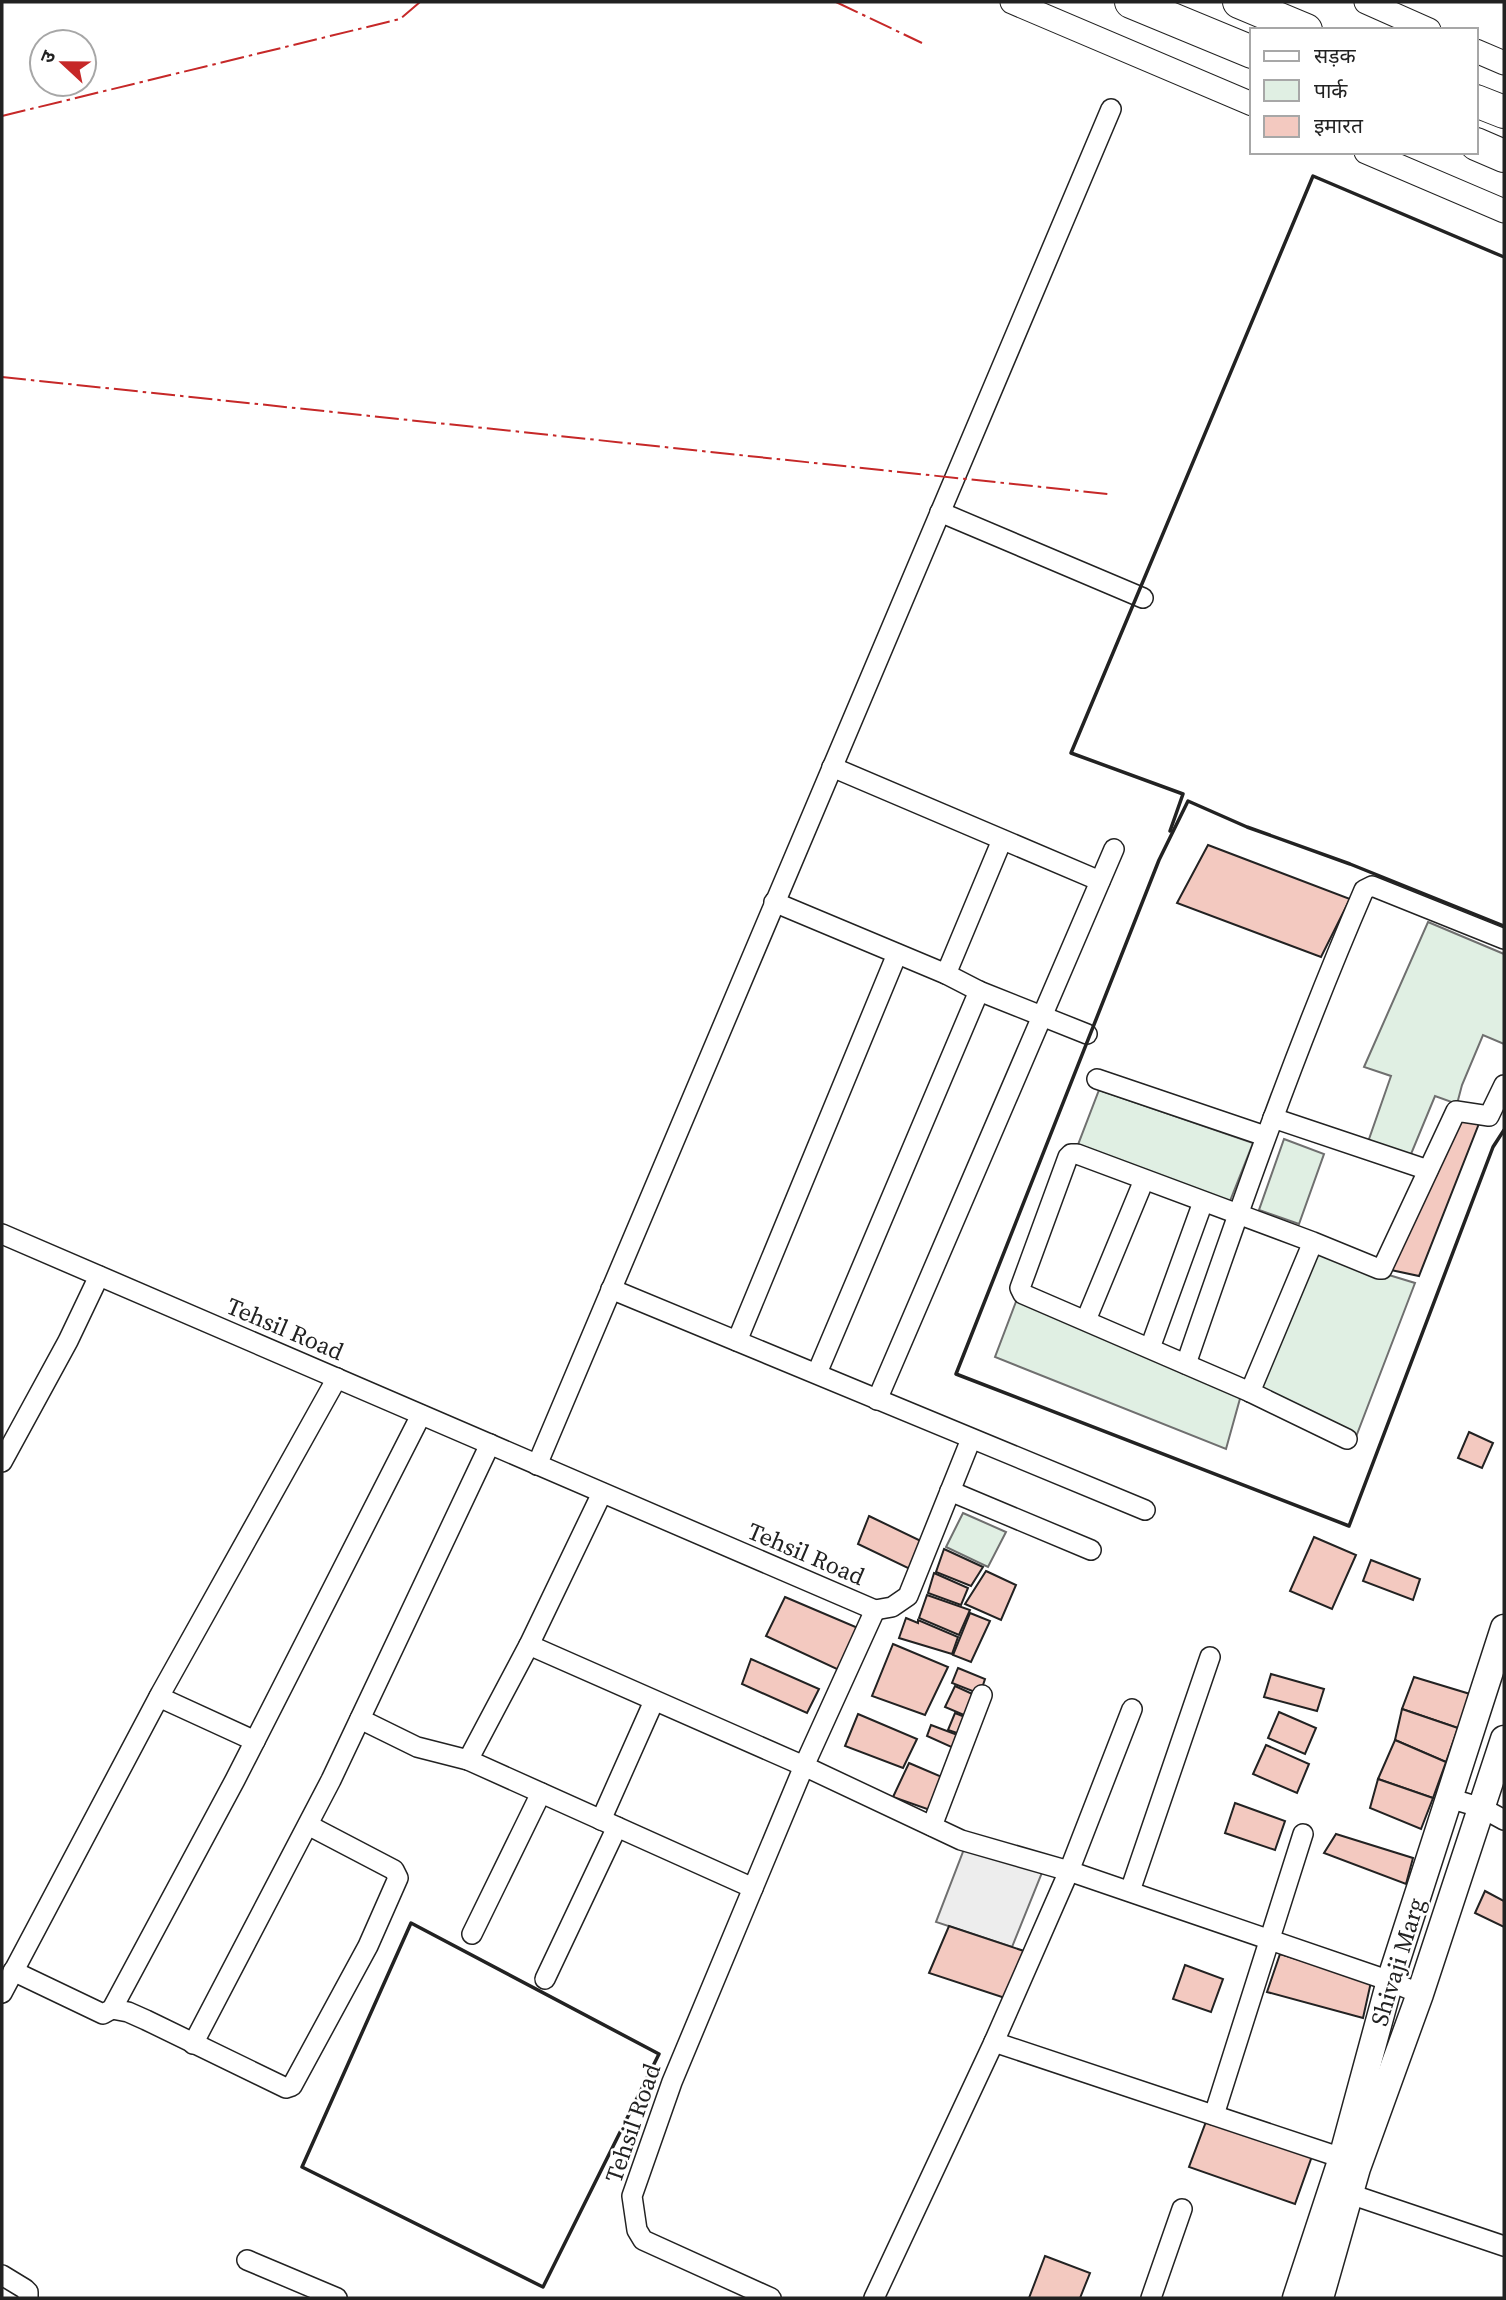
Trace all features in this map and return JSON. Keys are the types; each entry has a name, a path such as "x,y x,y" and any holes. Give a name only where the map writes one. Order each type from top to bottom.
{"highway":[{"path":"1131,2 1250,51"},
{"path":"1239,2 1301,28"},
{"path":"1478,102 1504,112"},
{"path":"1478,146 1504,156"}],"main road":[{"name":"Shivaji Marg","path":"1320,2298 1350,2194 1349,2163 1390,1981 1504,1628"},
{"name":"Shivaji Marg","path":"1296,2298 1493,1814 1504,1739"}],"street":[{"path":"1012,2 1250,103"},
{"path":"1366,2 1424,28"},
{"path":"1478,52 1504,63"},
{"path":"537,1465 1111,109"},
{"path":"1371,154 1504,211"},
{"path":"940,512 1143,598"},
{"path":"832,767 1100,881"},
{"path":"946,974 1002,840"},
{"path":"877,1400 1114,849"},
{"path":"1186,1364 1269,1127 1329,971 1364,890 1372,886 1504,939"},
{"path":"774,902 946,974 979,991 1087,1034"},
{"path":"737,1341 897,954"},
{"path":"817,1373 979,991"},
{"path":"1097,1079 1428,1170"},
{"path":"1347,1439 1250,1392 1023,1294 1020,1288 1068,1157 1077,1154 1382,1269 1456,1111 1489,1116 1504,1085"},
{"path":"1086,1320 1144,1181"},
{"path":"1150,1348 1203,1202"},
{"name":"Tehsil Road","path":"2,1234 875,1610 804,1766 672,2082 632,2196 637,2230 643,2240 725,2289 771,2298"},
{"path":"1250,1392 1313,1242"},
{"path":"2,1462 68,1341 99,1276"},
{"path":"611,1289 1145,1510"},
{"path":"2,1993 159,1697 337,1378"},
{"path":"13,1971 103,2014 112,2009 255,1741 421,1415"},
{"path":"875,1610 892,1607 908,1595 971,1439"},
{"path":"193,2044 308,1825 490,1444"},
{"path":"950,1491 1091,1550"},
{"path":"468,1760 603,1493"},
{"path":"528,1645 804,1766 961,1840 1130,1891 1390,1981 1419,1994"},
{"path":"1130,1891 1210,1657"},
{"path":"932,1826 982,1695"},
{"path":"159,1697 255,1741"},
{"path":"545,1979 609,1823 654,1701"},
{"path":"874,2298 1069,1871 1132,1709"},
{"path":"360,1719 417,1747 468,1760 754,1888"},
{"path":"472,1934 541,1793"},
{"path":"1450,1798 1493,1814"},
{"path":"112,2009 128,2012 289,2088 304,2066 368,1946 398,1878 394,1870 308,1825"},
{"path":"1214,2115 1303,1834"},
{"path":"993,2042 1349,2163"},
{"path":"1350,2194 1504,2246"},
{"path":"1151,2298 1182,2209"},
{"path":"247,2260 337,2298"},
{"path":"2,2275 25,2289 28,2298"}],"green space":[{"path":"1428,922 1504,954 1504,1044 1483,1035 1457,1104 1435,1096 1409,1159 1368,1142 1391,1076 1364,1067"},
{"path":"1099,1090 1253,1143 1228,1206 1076,1150"},
{"path":"1284,1139 1324,1154 1299,1224 1259,1210"},
{"path":"1307,1250 1415,1283 1354,1442 1246,1399"},
{"path":"1017,1299 1241,1395 1226,1449 995,1357"},
{"path":"963,1513 1006,1532 988,1567 946,1547"}],"shaded area":[{"path":"966,1844 1043,1870 1012,1947 936,1922"}],"building":[{"path":"1208,845 1350,899 1321,957 1177,903"},
{"path":"1460,1120 1480,1121 1419,1276 1391,1270"},
{"path":"1469,1432 1493,1443 1482,1468 1458,1458"},
{"path":"869,1516 923,1542 912,1570 858,1544"},
{"path":"1314,1537 1356,1555 1332,1609 1290,1591"},
{"path":"944,1549 983,1567 971,1586 936,1572"},
{"path":"1371,1560 1420,1579 1413,1600 1363,1581"},
{"path":"986,1571 1016,1585 1001,1620 965,1604"},
{"path":"934,1573 968,1588 961,1605 928,1593"},
{"path":"927,1595 970,1610 959,1635 919,1618"},
{"path":"785,1597 858,1628 839,1670 766,1636"},
{"path":"970,1613 990,1621 971,1662 953,1655"},
{"path":"906,1618 918,1623 918,1620 958,1637 952,1654 899,1638"},
{"path":"893,1644 948,1667 925,1715 872,1696"},
{"path":"751,1659 819,1689 807,1713 742,1684"},
{"path":"958,1668 985,1679 980,1694 952,1683"},
{"path":"1271,1674 1324,1689 1317,1711 1264,1697"},
{"path":"1414,1677 1470,1694 1458,1728 1402,1709"},
{"path":"955,1686 979,1697 971,1718 945,1707"},
{"path":"1402,1709 1458,1728 1446,1762 1395,1740"},
{"path":"1279,1712 1316,1728 1305,1754 1268,1738"},
{"path":"955,1713 970,1719 963,1735 948,1730"},
{"path":"858,1714 917,1739 903,1768 845,1746"},
{"path":"931,1725 963,1737 958,1750 927,1736"},
{"path":"1395,1740 1446,1762 1433,1798 1378,1779"},
{"path":"1266,1745 1309,1764 1297,1793 1253,1774"},
{"path":"909,1763 942,1777 930,1810 893,1797"},
{"path":"1378,1779 1433,1798 1421,1829 1370,1808"},
{"path":"1235,1803 1285,1821 1275,1850 1225,1833"},
{"path":"1336,1834 1413,1858 1406,1884 1324,1853"},
{"path":"1485,1891 1504,1901 1504,1927 1475,1913"},
{"path":"949,1926 1024,1951 1008,1999 929,1973"},
{"path":"1280,1954 1371,1982 1363,2018 1267,1992"},
{"path":"1185,1965 1223,1979 1211,2012 1173,1999"},
{"path":"1207,2119 1312,2156 1295,2204 1189,2167"},
{"path":"1045,2256 1090,2273 1080,2298 1029,2298"}],"wall":[{"path":"1170,831 1183,794 1071,753 1313,176 1504,257"},
{"path":"1504,926 1350,864 1247,827 1188,801 1159,860 956,1374 1349,1526 1493,1147 1504,1130"},
{"path":"411,1923 659,2054 543,2287 302,2167 411,1923"}],"power":[{"path":"2,116 400,19 420,2"},
{"path":"836,2 922,43"},
{"path":"2,377 1108,494"}]}
